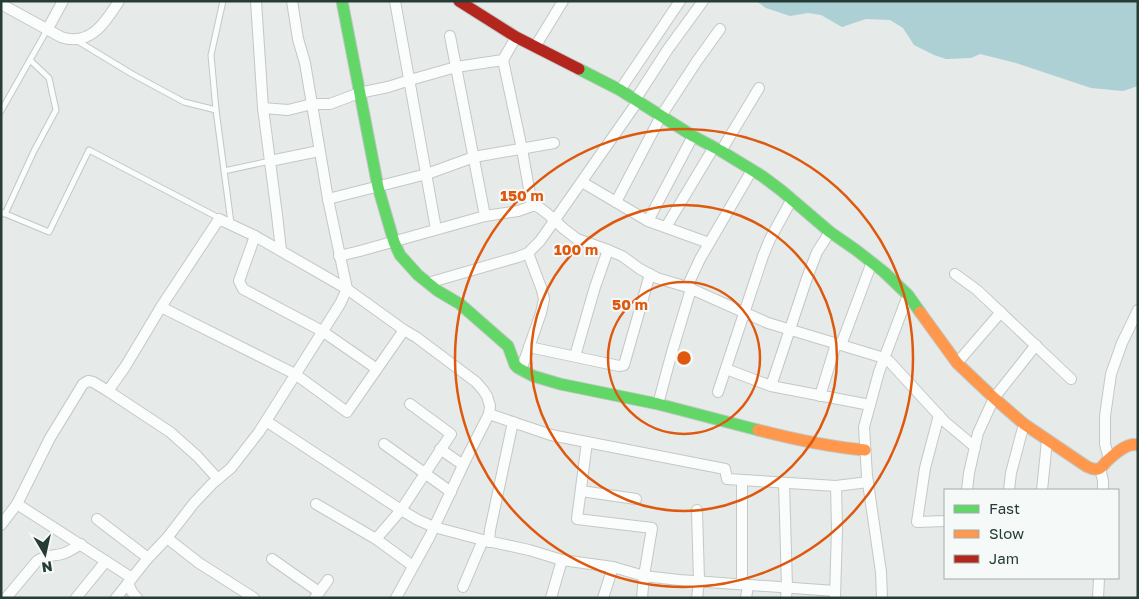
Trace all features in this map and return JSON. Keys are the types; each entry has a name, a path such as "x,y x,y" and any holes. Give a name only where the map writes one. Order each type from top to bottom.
{"street":[{"path":"47,30 63,1"},
{"path":"1,2 47,30 68,40 84,38 100,27 119,1"},
{"path":"256,1 263,108 281,250"},
{"path":"116,598 194,503 231,468 259,432 348,289 339,256 328,200 305,63 298,39 292,1"},
{"path":"342,1 378,187 394,242 400,255 418,275 438,291 460,304 508,346 515,365 520,370 560,384 658,404 792,439 841,448 865,450"},
{"path":"395,1 436,229"},
{"path":"459,1 516,37 620,90 693,136 762,176 830,232 872,262 908,295 957,363 994,398 1047,441 1092,469 1102,467 1109,459 1131,444 1138,445"},
{"path":"535,47 563,1"},
{"path":"620,90 680,1"},
{"path":"428,283 518,257 534,248 582,182 668,49 703,1"},
{"path":"616,202 661,116 720,29"},
{"path":"450,36 485,216"},
{"path":"516,37 503,60 532,206"},
{"path":"263,108 288,110 312,104 330,104 359,93 388,88 456,67 503,60"},
{"path":"666,227 759,88"},
{"path":"648,221 693,136"},
{"path":"328,200 427,174 474,158 554,143"},
{"path":"270,161 319,151"},
{"path":"658,404 689,288 700,259 752,170"},
{"path":"582,182 648,221 709,243"},
{"path":"718,392 763,256 792,199"},
{"path":"339,256 485,216 518,211 532,206 540,208 577,239 622,256 657,278 689,288 768,323 884,358 889,361 939,415 975,447"},
{"path":"108,391 126,367 161,307 219,218 281,250 348,289 416,337 476,382 484,390 490,406 488,414 434,527 396,598"},
{"path":"771,386 807,278 817,252 830,232"},
{"path":"255,236 239,281 243,289 322,331 377,369"},
{"path":"575,356 594,287 608,250"},
{"path":"520,370 544,299 528,252"},
{"path":"820,396 838,344 872,262"},
{"path":"529,347 619,366 624,365 650,274"},
{"path":"955,274 977,290 1071,379"},
{"path":"882,598 881,572 868,482 864,427 884,358 908,295"},
{"path":"161,307 295,374 347,412 404,330"},
{"path":"1109,459 1105,444 1105,416 1111,374 1122,343 1135,326 1138,310"},
{"path":"957,363 1001,312"},
{"path":"967,489 978,433 994,398 1036,345"},
{"path":"726,369 771,386 870,405"},
{"path":"1,525 16,504 50,438 86,381 90,381 108,391 170,432 197,456 218,479"},
{"path":"376,539 402,510 451,434 410,404"},
{"path":"488,414 551,435 725,470 727,479 836,486 868,482"},
{"path":"939,415 926,468 917,522 944,521"},
{"path":"266,422 402,510 434,527 562,560 613,567 644,576 745,584 787,592 835,594 836,486"},
{"path":"463,587 490,530 513,422"},
{"path":"1009,489 1024,424"},
{"path":"1042,489 1047,441"},
{"path":"587,442 577,519 652,528 642,598"},
{"path":"384,444 450,492"},
{"path":"440,449 463,465"},
{"path":"1100,468 1103,489"},
{"path":"742,480 746,598"},
{"path":"784,483 787,592"},
{"path":"581,491 636,499"},
{"path":"16,504 106,561 130,580 132,592 137,598"},
{"path":"316,504 376,539 413,566"},
{"path":"697,510 698,598"},
{"path":"97,519 148,558"},
{"path":"167,538 199,563 249,596"},
{"path":"6,598 37,560 42,557 70,552 80,544"},
{"path":"272,559 317,595 328,580"},
{"path":"551,598 562,560"},
{"path":"76,598 106,561"},
{"path":"603,598 613,567"},
{"path":"1098,598 1099,579"}],"lane":[{"path":"223,1 211,55 231,224"},
{"path":"1,111 47,30"},
{"path":"76,39 132,74 184,102 216,110"},
{"path":"30,60 49,78 56,110 3,213 49,232 89,150 219,218"},
{"path":"224,171 270,161"}],"water":[{"path":"756,1 1138,1 1138,86 1123,91 1091,88 1016,63 980,54 971,58 946,59 914,45 903,28 890,20 866,19 842,27 821,15 808,13 790,16 766,8"}],"traffic: fast":[{"path":"342,1 378,187 394,242 400,255 418,275 438,291 460,304 508,346 515,365 533,376 560,384 658,404 758,430"},
{"path":"579,69 620,90 693,136 762,176 830,232 884,272 908,295 920,312"}],"traffic: slow":[{"path":"920,312 957,363 994,398 1024,424 1086,466 1093,469 1102,467 1121,449 1130,445 1138,445"},
{"path":"758,430 784,437 865,450"}],"traffic: jam":[{"path":"459,1 516,37 579,69"}]}
